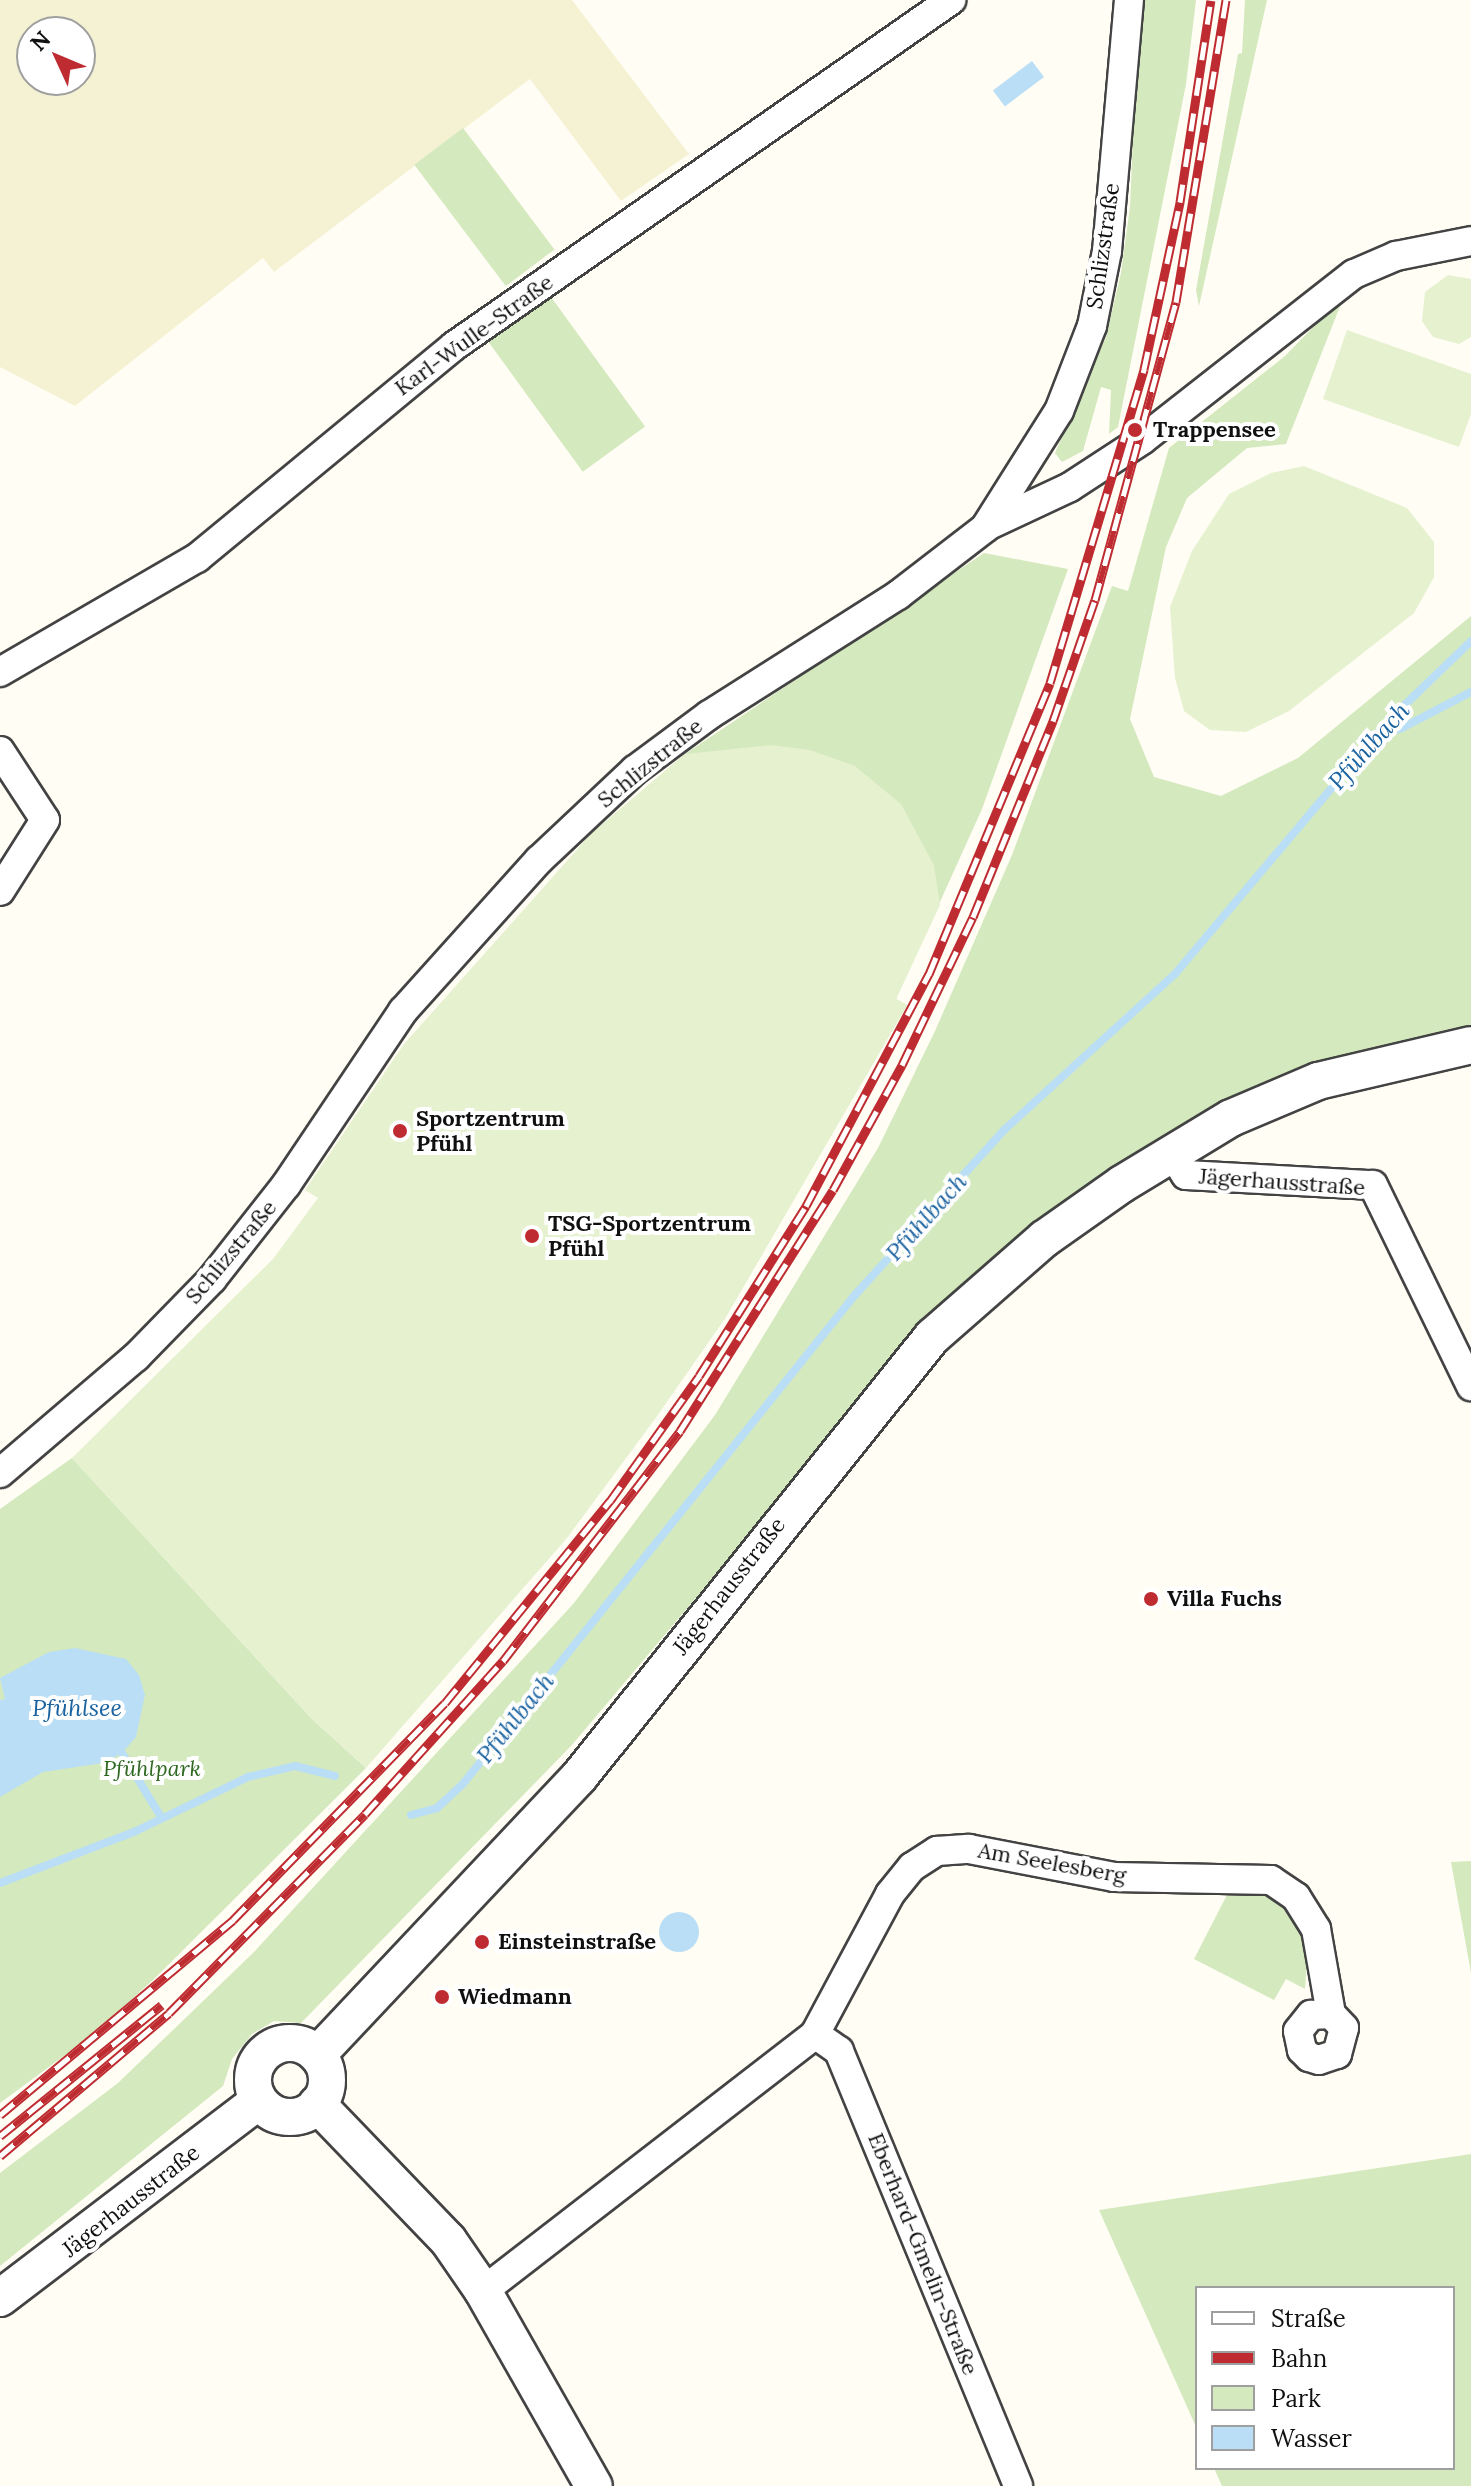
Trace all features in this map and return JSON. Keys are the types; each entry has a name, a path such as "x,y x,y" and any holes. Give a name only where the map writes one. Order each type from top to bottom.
{"street":[{"name":"Karl-Wulle-Straße","path":"0,672 197,558 454,346 951,0"},
{"name":"Schlizstraße","path":"0,1473 136,1357 212,1279 286,1185 403,1011 539,860 635,770 709,715 898,595 985,528 1059,411 1092,326 1107,251 1129,0"},
{"path":"985,528 1070,487 1142,440 1354,274 1396,256 1471,241"},
{"path":"0,751 39,804 45,820 0,891"},
{"name":"Jägerhausstraße","path":"317,2055 579,1777 932,1337 1044,1239 1172,1153 1231,1118 1318,1081 1471,1045"},
{"name":"Jägerhausstraße","path":"1172,1153 1186,1175 1373,1185 1471,1386"},
{"name":"Am Seelesberg","path":"483,2291 815,2034 868,1929 902,1878 921,1860 953,1848 1114,1877 1271,1880 1296,1897 1316,1929 1331,2014"},
{"name":"Eberhard-Gmelin-Straße","path":"815,2034 839,2051 1018,2486"},
{"path":"288,2043 317,2055 327,2083 317,2104 292,2117 279,2115 259,2101 253,2078 263,2055 288,2043"},
{"name":"Jägerhausstraße","path":"0,2298 259,2101"},
{"path":"317,2104 418,2205 483,2291 594,2486"}],"shaded area":[{"path":"0,0 572,0 689,154 621,201 530,79 274,272 263,258 75,406 0,367"}],"green space":[{"path":"1139,0 1196,0 1186,84 1118,427 1109,434 1111,390 1101,387 1083,451 1062,462 1055,453 1106,337 1121,273 1130,207"},
{"path":"1245,0 1267,0 1199,306 1196,290 1238,54 1242,53"},
{"path":"463,128 554,249 506,286 414,165"},
{"path":"1448,275 1471,279 1471,337 1459,344 1433,337 1422,321 1425,292"},
{"path":"1344,296 1286,444 1247,448 1187,498 1166,547 1130,719 1154,777 1221,796 1298,758 1471,616 1471,1036 1366,1058 933,1317 571,1746 301,2023 274,2021 252,2034 232,2059 223,2086 0,2266 0,2173 118,2083 253,1953 574,1603 715,1415 878,1148 935,1031 1012,855 1112,586 1128,591 1169,448 1285,356"},
{"path":"551,297 645,426 583,472 489,342"},
{"path":"1347,330 1471,374 1471,414 1459,447 1323,399"},
{"path":"1304,466 1407,508 1434,542 1434,577 1414,613 1289,711 1246,732 1210,730 1184,711 1175,678 1170,607 1192,551 1229,494 1271,473"},
{"path":"984,553 1068,569 982,809 896,999 907,1005 724,1320 590,835 685,754"},
{"name":"TSG-Sportzentrum Pfühl","path":"771,745 810,750 855,766 901,804 934,865 940,905 896,999 907,1005 724,1320 655,1419 567,1538 366,1768 312,1719 72,1458 273,1259 318,1198 305,1190 404,1044 590,835 685,754"},
{"name":"Pfühlpark","path":"72,1458 312,1719 366,1768 154,1979 91,2036 0,2103 0,1509"},
{"path":"1471,1861 1471,1973 1451,1862"},
{"path":"1230,1889 1254,1889 1273,1896 1297,1920 1307,1959 1305,1989 1286,1979 1274,2000 1194,1959"},
{"path":"1471,2154 1471,2486 1222,2486 1215,2470 1455,2470 1455,2286 1195,2286 1195,2425 1099,2210"}],"water":[{"path":"1032,61 1044,77 1005,106 993,90"},
{"name":"Pfühlsee","path":"75,1648 126,1659 139,1675 145,1695 136,1737 122,1753 103,1763 43,1772 0,1797 0,1700 5,1699 0,1678 49,1652"},
{"path":"679,1912 693,1918 699,1932 693,1946 679,1952 665,1946 659,1932 665,1918"}],"waterway":[{"name":"Pfühlbach","path":"411,1815 437,1808 462,1785 855,1295 1003,1131 1175,974 1388,721 1471,641"},
{"path":"1378,735 1402,728 1471,692"},
{"path":"122,1753 161,1817"},
{"name":"Pfühlbach","path":"0,1883 136,1831 248,1777 295,1766 335,1776"}],"railway":[{"path":"0,2115 233,1920 445,1703 610,1501 699,1376 806,1206 929,974 1050,683 1144,369 1180,202 1211,0"},
{"path":"0,2156 169,2013 365,1814 503,1661 680,1431 833,1190 902,1065 973,917 1053,721 1095,600 1176,302 1226,0"},
{"path":"0,2136 162,2005"}],"place":[{"name":"Trappensee","path":"1135,430"},
{"name":"Sportzentrum Pfühl","path":"400,1131"},
{"name":"TSG-Sportzentrum Pfühl","path":"532,1236"},
{"name":"Villa Fuchs","path":"1151,1599"},
{"name":"Einsteinstraße","path":"482,1942"},
{"name":"Wiedmann","path":"442,1997"}]}
